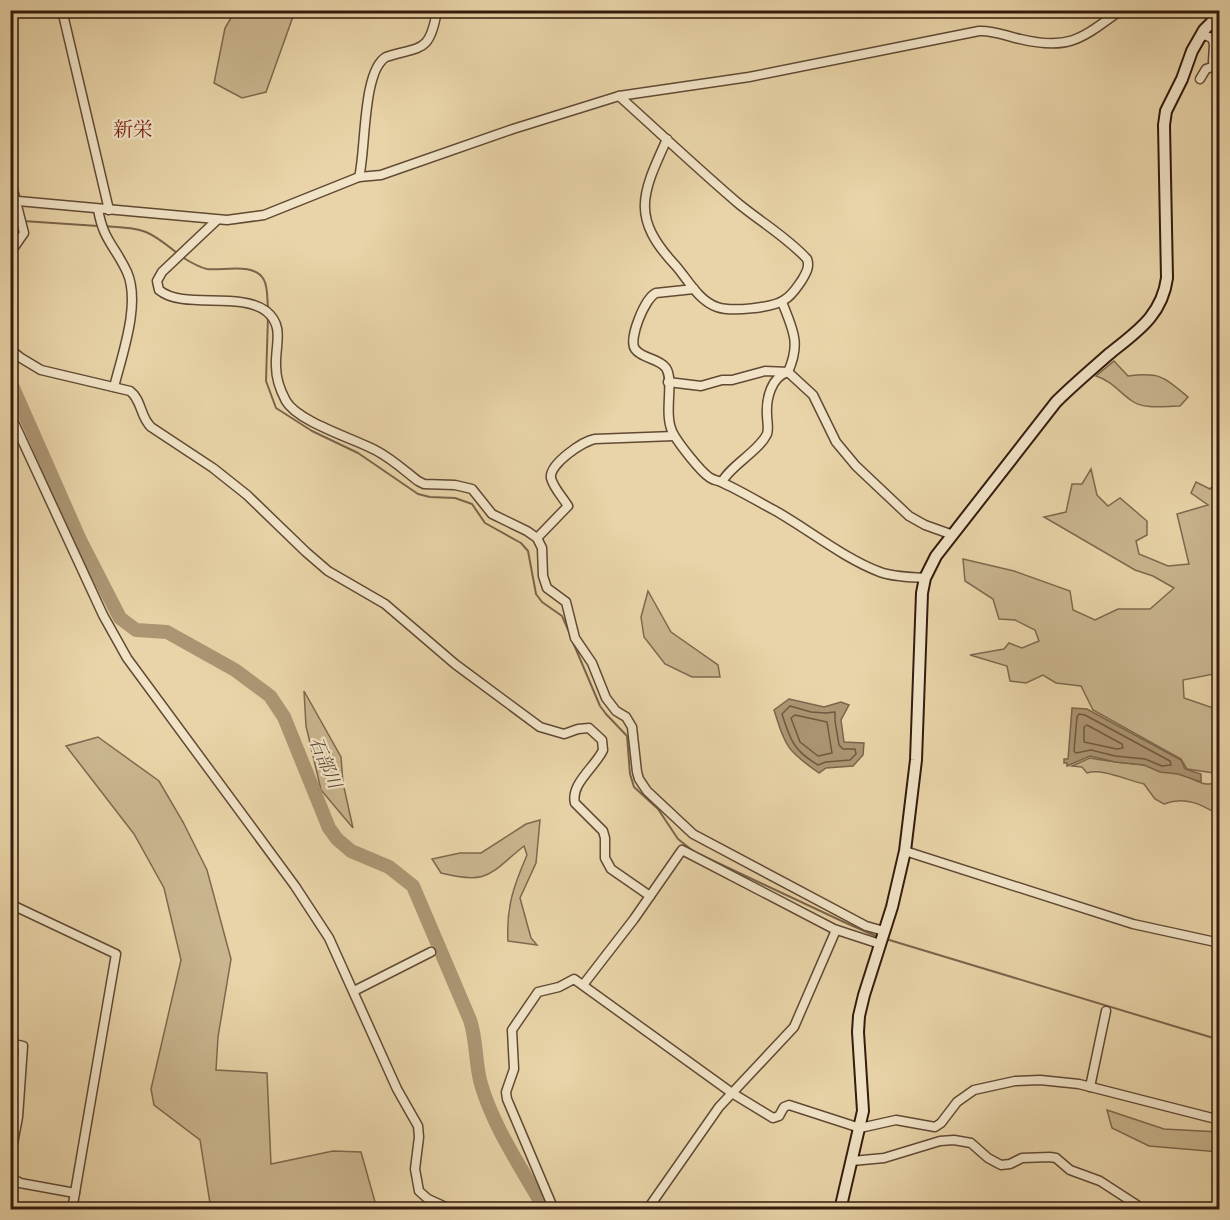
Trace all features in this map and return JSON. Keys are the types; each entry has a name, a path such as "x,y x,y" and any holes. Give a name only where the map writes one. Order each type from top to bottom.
{"street":[{"path":"62,10 109,210"},
{"path":"359,177 363,166 366,112 376,68 386,57 417,50 425,44 434,24 437,10"},
{"path":"18,201 217,220 264,215 359,177 381,175 513,129 619,96 749,77 979,30 989,30 1041,43 1068,43 1082,38 1121,10"},
{"path":"840,1209 860,1128 863,1104 859,1016 895,898 905,851 916,760 922,593 925,578 936,556 1056,402 1139,330 1159,307 1167,278 1164,125 1166,111 1201,34 1220,14"},
{"path":"1200,79 1206,69 1217,67 1213,60 1212,38 1201,34"},
{"path":"619,96 740,204 807,259 809,264 807,271 795,290 782,302 744,310 731,310 712,305 694,289 659,248 650,232 645,210 647,185 667,139"},
{"path":"10,178 18,201 24,233 10,253"},
{"path":"98,209 102,230 128,274 131,292 126,337 114,387"},
{"path":"217,220 162,272 157,281 159,290 175,297 252,304 260,307 272,317 278,328 276,357 278,381 285,399 295,412 379,452 424,484 455,485 472,489 492,514 537,538 542,548 546,588 566,602 575,638 592,663 606,698 611,707 626,717 632,727 637,772 647,791 693,834 866,926 884,931"},
{"path":"694,289 651,295 644,304 634,337 635,349 666,368 668,410 674,436 708,477 722,482 792,520 853,559 879,572 925,578"},
{"path":"782,302 796,337 795,355 788,372"},
{"path":"10,349 40,370 124,389 134,394 147,423 213,468 246,495 328,571 385,604 455,664 540,727 564,734 584,728 594,731 602,740 603,750 578,785 575,803 603,831 605,858 611,869 650,896"},
{"path":"668,382 701,387 765,371 788,372 813,395 836,442 856,466 909,516 952,535"},
{"path":"722,482 766,436 770,391 777,378 788,372"},
{"path":"10,414 103,615 127,658 316,915 329,938 397,1089 418,1126 415,1169 419,1191 428,1199 452,1209"},
{"path":"537,538 568,506 552,481 552,472 557,464 579,446 588,440 595,439 674,436"},
{"path":"583,985 650,896 679,852 684,850 836,930 880,944"},
{"path":"905,851 1133,924 1220,943"},
{"path":"10,904 116,954 72,1209"},
{"path":"647,1209 719,1107 794,1027 836,930"},
{"path":"354,991 431,952"},
{"path":"554,1209 507,1099 506,1092 514,1069 511,1034 514,1026 538,992 559,987 574,979 732,1093 772,1118 779,1116 786,1106 792,1105 860,1128 896,1120 938,1126 966,1094 974,1090 995,1084 1040,1080 1090,1087 1220,1120"},
{"path":"1090,1087 1106,1011"},
{"path":"10,1042 23,1047 18,1117 11,1154 12,1178 20,1183 75,1193"},
{"path":"852,1161 884,1158 940,1141 966,1141 1001,1165 1010,1164 1022,1158 1045,1156 1056,1158 1070,1170 1100,1181 1137,1205"},
{"path":"606,1209 627,1209"}],"shaded area":[{"path":"235,11 295,11 266,92 242,98 214,83 225,28"},
{"path":"1114,361 1128,376 1148,375 1161,378 1188,397 1180,406 1155,407 1137,404 1111,384 1096,376"},
{"path":"1091,469 1097,495 1108,506 1120,498 1147,521 1147,535 1136,541 1139,554 1168,566 1189,564 1177,514 1208,505 1191,493 1196,482 1210,489 1219,479 1219,673 1183,680 1184,698 1219,710 1219,767 1214,773 1187,769 1181,759 1093,710 1081,686 1056,683 1043,675 1026,683 1010,681 1007,666 970,655 1004,649 1009,643 1022,648 1039,641 1035,630 1015,620 999,619 993,599 965,581 963,559 1014,571 1070,591 1073,610 1095,620 1118,609 1150,609 1174,588 1153,576 1135,570 1044,517 1066,512 1072,484 1082,484"},
{"path":"648,591 671,632 718,665 720,677 692,677 665,664 644,637 641,617"},
{"path":"304,691 341,757 343,783 353,828 321,790 306,726"},
{"path":"98,737 159,781 207,870 231,959 218,1037 216,1070 267,1073 271,1164 333,1151 361,1152 377,1209 224,1210 210,1203 200,1140 154,1105 151,1089 181,960 164,888 134,834 66,746"},
{"path":"1090,758 1160,768 1204,784 1219,783 1219,815 1193,802 1179,801 1164,804 1155,799 1144,784 1107,773 1087,773 1082,767 1072,766"},
{"path":"540,820 536,863 520,898 531,938 537,945 508,941 508,917 512,897 527,855 524,846 495,870 479,877 469,878 441,873 432,859 460,853 481,853 526,824"},
{"path":"1107,1110 1164,1129 1219,1132 1219,1152 1149,1146 1112,1128"}],"water":[{"path":"789,699 824,707 841,702 849,705 841,720 844,742 864,743 863,755 853,766 826,768 819,773 808,765 789,747 774,710"},
{"path":"1072,708 1087,709 1181,760 1185,769 1201,774 1201,782 1178,774 1160,772 1144,765 1115,762 1090,756 1067,766 1064,759 1068,759"}],"waterway":[{"path":"10,221 17,221"},
{"path":"23,221 98,226"},
{"path":"104,226 144,231 177,253"},
{"path":"182,257 207,269 246,269 260,274 266,286 268,308"},
{"path":"268,316 266,381 276,408 312,431 358,453 418,494 455,498 472,504 485,523 521,543 528,551 536,594 542,602 562,616 570,634"},
{"name":"石部川","path":"10,381 80,540 120,618 136,630 167,632 235,670 270,696 284,717 329,828 337,839 351,851 389,867 413,886 470,1020 479,1076 493,1117 545,1210"},
{"path":"572,640 600,706 627,736 630,774 634,787 658,809 678,839 693,851"},
{"path":"701,855 878,937"},
{"path":"886,939 1220,1040"}],"district":[{"name":"新栄","path":"133,131"}]}
